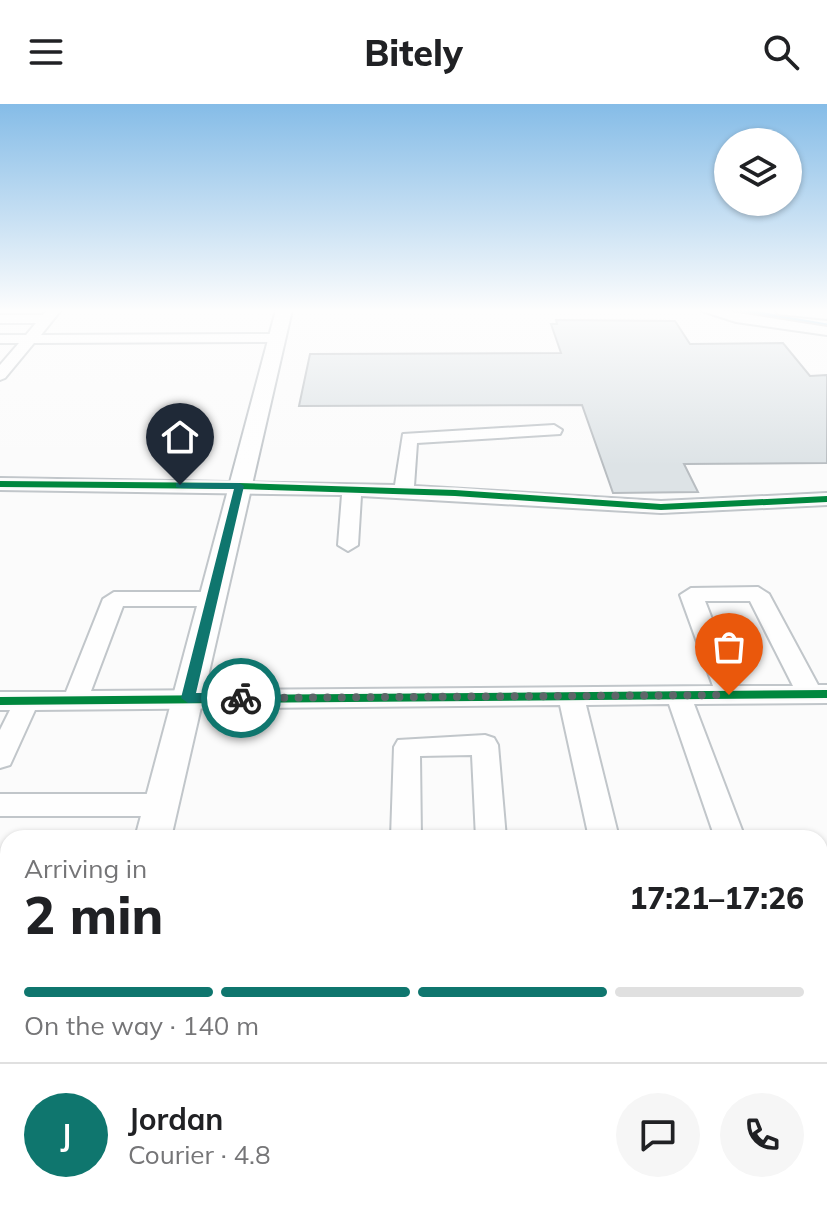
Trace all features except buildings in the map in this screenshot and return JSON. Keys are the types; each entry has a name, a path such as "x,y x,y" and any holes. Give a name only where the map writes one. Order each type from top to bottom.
{"street":[{"path":"155,830 271,362"},
{"path":"404,492 409,438 554,430"},
{"path":"0,484 239,486 661,507 827,499"},
{"path":"348,545 352,490"},
{"path":"729,695 691,595 758,594 818,694"},
{"path":"75,700 114,599 212,599"},
{"path":"0,701 818,694"},
{"path":"678,695 727,830"},
{"path":"571,696 602,830"},
{"path":"0,758 27,700"},
{"path":"406,830 407,747 485,745 490,830"},
{"path":"0,805 161,805"}],"cycle path":[{"path":"0,484 239,486 455,493 661,507 827,499"},
{"path":"0,701 827,694"}],"way so far":[{"path":"241,698 729,695"}],"route":[{"path":"180,485 239,486 188,698 241,698"}]}
